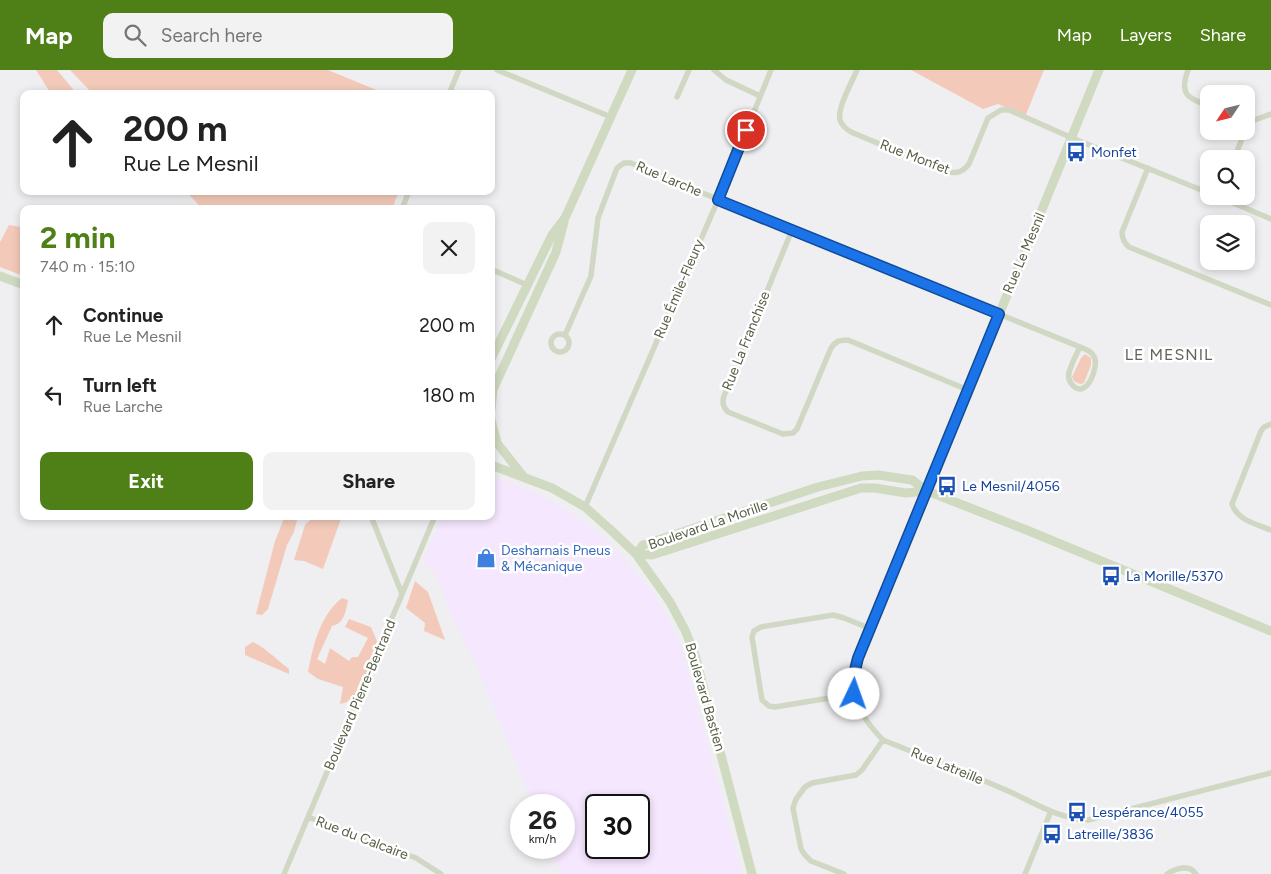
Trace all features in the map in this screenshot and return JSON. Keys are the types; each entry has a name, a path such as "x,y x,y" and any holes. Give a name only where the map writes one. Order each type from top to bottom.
{"street":[{"path":"451,90 459,70"},
{"path":"497,70 611,117"},
{"path":"495,385 556,252 565,218 632,70"},
{"path":"678,97 689,70"},
{"path":"714,70 726,80 760,96"},
{"name":"Rue Émile-Fleury","path":"585,507 718,200 771,70"},
{"name":"Rue Monfet","path":"857,70 841,108 840,122 843,127 944,171 953,173 965,170 988,118 1001,110 1009,110 1072,138 1200,189"},
{"name":"Rue Le Mesnil","path":"927,491 1099,70"},
{"path":"1188,70 1184,87 1186,93 1189,97 1200,102"},
{"path":"1255,119 1271,114"},
{"name":"Rue Larche","path":"565,335 591,276 598,218 617,168 624,163 631,163 718,200 1080,347 1091,352 1095,358 1096,365 1087,386 1082,389 1076,388 1068,379 1069,372 1080,347"},
{"path":"1148,168 1122,232 1125,244 1271,305"},
{"path":"1239,205 1271,219"},
{"path":"495,351 552,235 565,218"},
{"name":"Rue La Franchise","path":"792,230 724,396 722,404 724,409 783,434 794,433 830,348 835,342 840,340 848,340 968,390"},
{"path":"495,271 528,285"},
{"path":"0,276 20,284"},
{"path":"1271,424 1260,431 1232,504 1236,513 1241,518 1271,530"},
{"path":"495,435 497,443 524,476"},
{"name":"Boulevard Bastien","path":"495,465 552,488 585,507 636,554 670,602 685,630 695,655 752,874"},
{"name":"Boulevard La Morille","path":"636,554 643,545 847,478 878,475 912,480 927,491 1271,630"},
{"name":"Boulevard La Morille","path":"636,554 652,555 855,489 875,488 906,493 927,491"},
{"name":"Rue Latreille","path":"927,491 858,658 854,674 854,694 861,712 869,726 883,740 1066,817 1088,820 1271,773"},
{"path":"373,520 402,594"},
{"name":"Boulevard Pierre-Bertrand","path":"284,874 433,520"},
{"path":"854,694 775,707 769,706 762,700 752,636 754,631 762,627 833,615 871,629"},
{"path":"844,874 811,861 805,856 801,849 794,808 796,798 804,787 856,775 862,770 883,740"},
{"path":"1025,874 1051,811"},
{"name":"Rue du Calcaire","path":"308,817 416,858 441,874"},
{"path":"1167,874 1186,867 1192,869 1196,874"}],"shaded area":[{"path":"36,70 57,70 74,90 48,90"},
{"path":"70,70 328,70 376,90 89,90"},
{"path":"911,70 1044,70 1025,117 998,104 983,109"},
{"path":"190,195 397,195 394,205 198,205"},
{"path":"9,225 20,227 20,275 0,267 0,242"},
{"path":"1085,354 1091,358 1091,365 1084,383 1080,384 1074,381 1072,377 1081,358"},
{"path":"495,478 539,494 568,511 592,528 616,549 652,592 664,611 682,648 742,874 701,874 700,872 699,874 561,874 555,859 575,859 575,794 529,794 476,665 454,621 434,571 423,560 440,520 495,520"},
{"path":"283,520 297,520 294,532 287,545 268,609 262,615 256,614 275,541"},
{"path":"310,520 341,520 323,569 304,561 294,560 305,525"},
{"path":"415,581 428,592 445,640 424,631 425,623 406,608"},
{"path":"342,598 348,600 344,616 339,623 332,626 317,659 325,664 330,648 349,661 352,657 358,657 368,638 345,627 349,619 371,627 377,641 369,668 356,693 347,702 340,704 343,687 318,679 308,672 315,642 323,622 334,605"},
{"path":"253,642 289,669 289,674 245,655 245,647"}],"place":[{"name":"Monfet","path":"1076,152"},
{"name":"Le Mesnil/4056","path":"947,486"},
{"name":"Desharnais Pneus & Mécanique","path":"486,558"},
{"name":"La Morille/5370","path":"1111,576"},
{"name":"Lespérance/4055","path":"1077,812"},
{"name":"Latreille/3836","path":"1052,834"}],"district":[{"name":"LE MESNIL","path":"1169,354"}],"route":[{"path":"746,130 718,200 999,314 858,658 854,674 854,694"}]}
